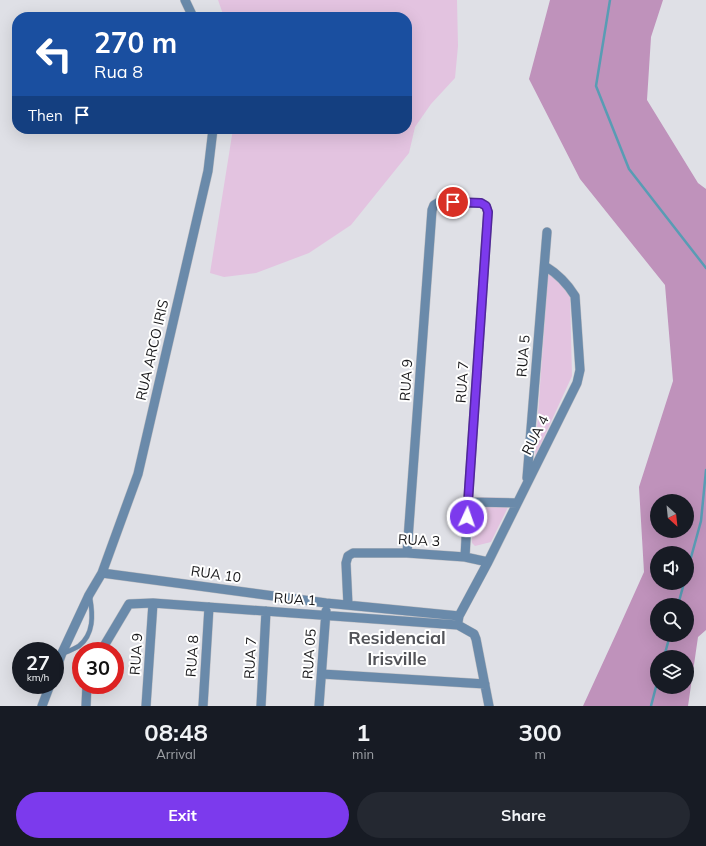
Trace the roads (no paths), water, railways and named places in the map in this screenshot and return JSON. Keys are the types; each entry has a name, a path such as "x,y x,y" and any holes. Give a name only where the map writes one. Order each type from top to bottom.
{"street":[{"path":"185,0 190,12"},
{"name":"RUA ARCO IRIS","path":"64,649 89,596 102,573 138,474 208,171 212,134"},
{"name":"RUA 7","path":"432,210 434,205 439,202 481,203 488,209 465,557"},
{"name":"RUA 9","path":"407,553 432,210"},
{"name":"RUA 5","path":"527,483 547,232"},
{"name":"RUA 4","path":"458,621 577,383 580,370 575,296 562,279 545,266"},
{"path":"468,502 517,503"},
{"name":"RUA 3","path":"348,605 346,563 348,556 353,553 407,553 465,557 488,562"},
{"name":"RUA 10","path":"102,573 326,603"},
{"name":"RUA 9","path":"146,706 153,603"},
{"name":"RUA 1","path":"106,642 129,604 153,603 326,615 458,621"},
{"name":"RUA 1","path":"326,603 458,621 474,634 476,639 489,706"},
{"name":"RUA 05","path":"319,706 326,603"},
{"name":"RUA 8","path":"202,706 209,607"},
{"name":"RUA 7","path":"261,706 266,611"},
{"path":"322,674 485,684"},
{"path":"42,706 47,694"},
{"path":"86,694 86,706"}],"lane":[{"path":"64,652 79,645 88,635 92,623 92,611 89,596"}],"waterway":[{"path":"610,0 596,86 629,169 706,268"},
{"path":"694,546 701,521 706,470"},
{"path":"680,598 682,590"},
{"path":"666,650 668,642"},
{"path":"651,706 654,694"}],"district":[{"name":"Residencial Irisville","path":"397,647"}]}
